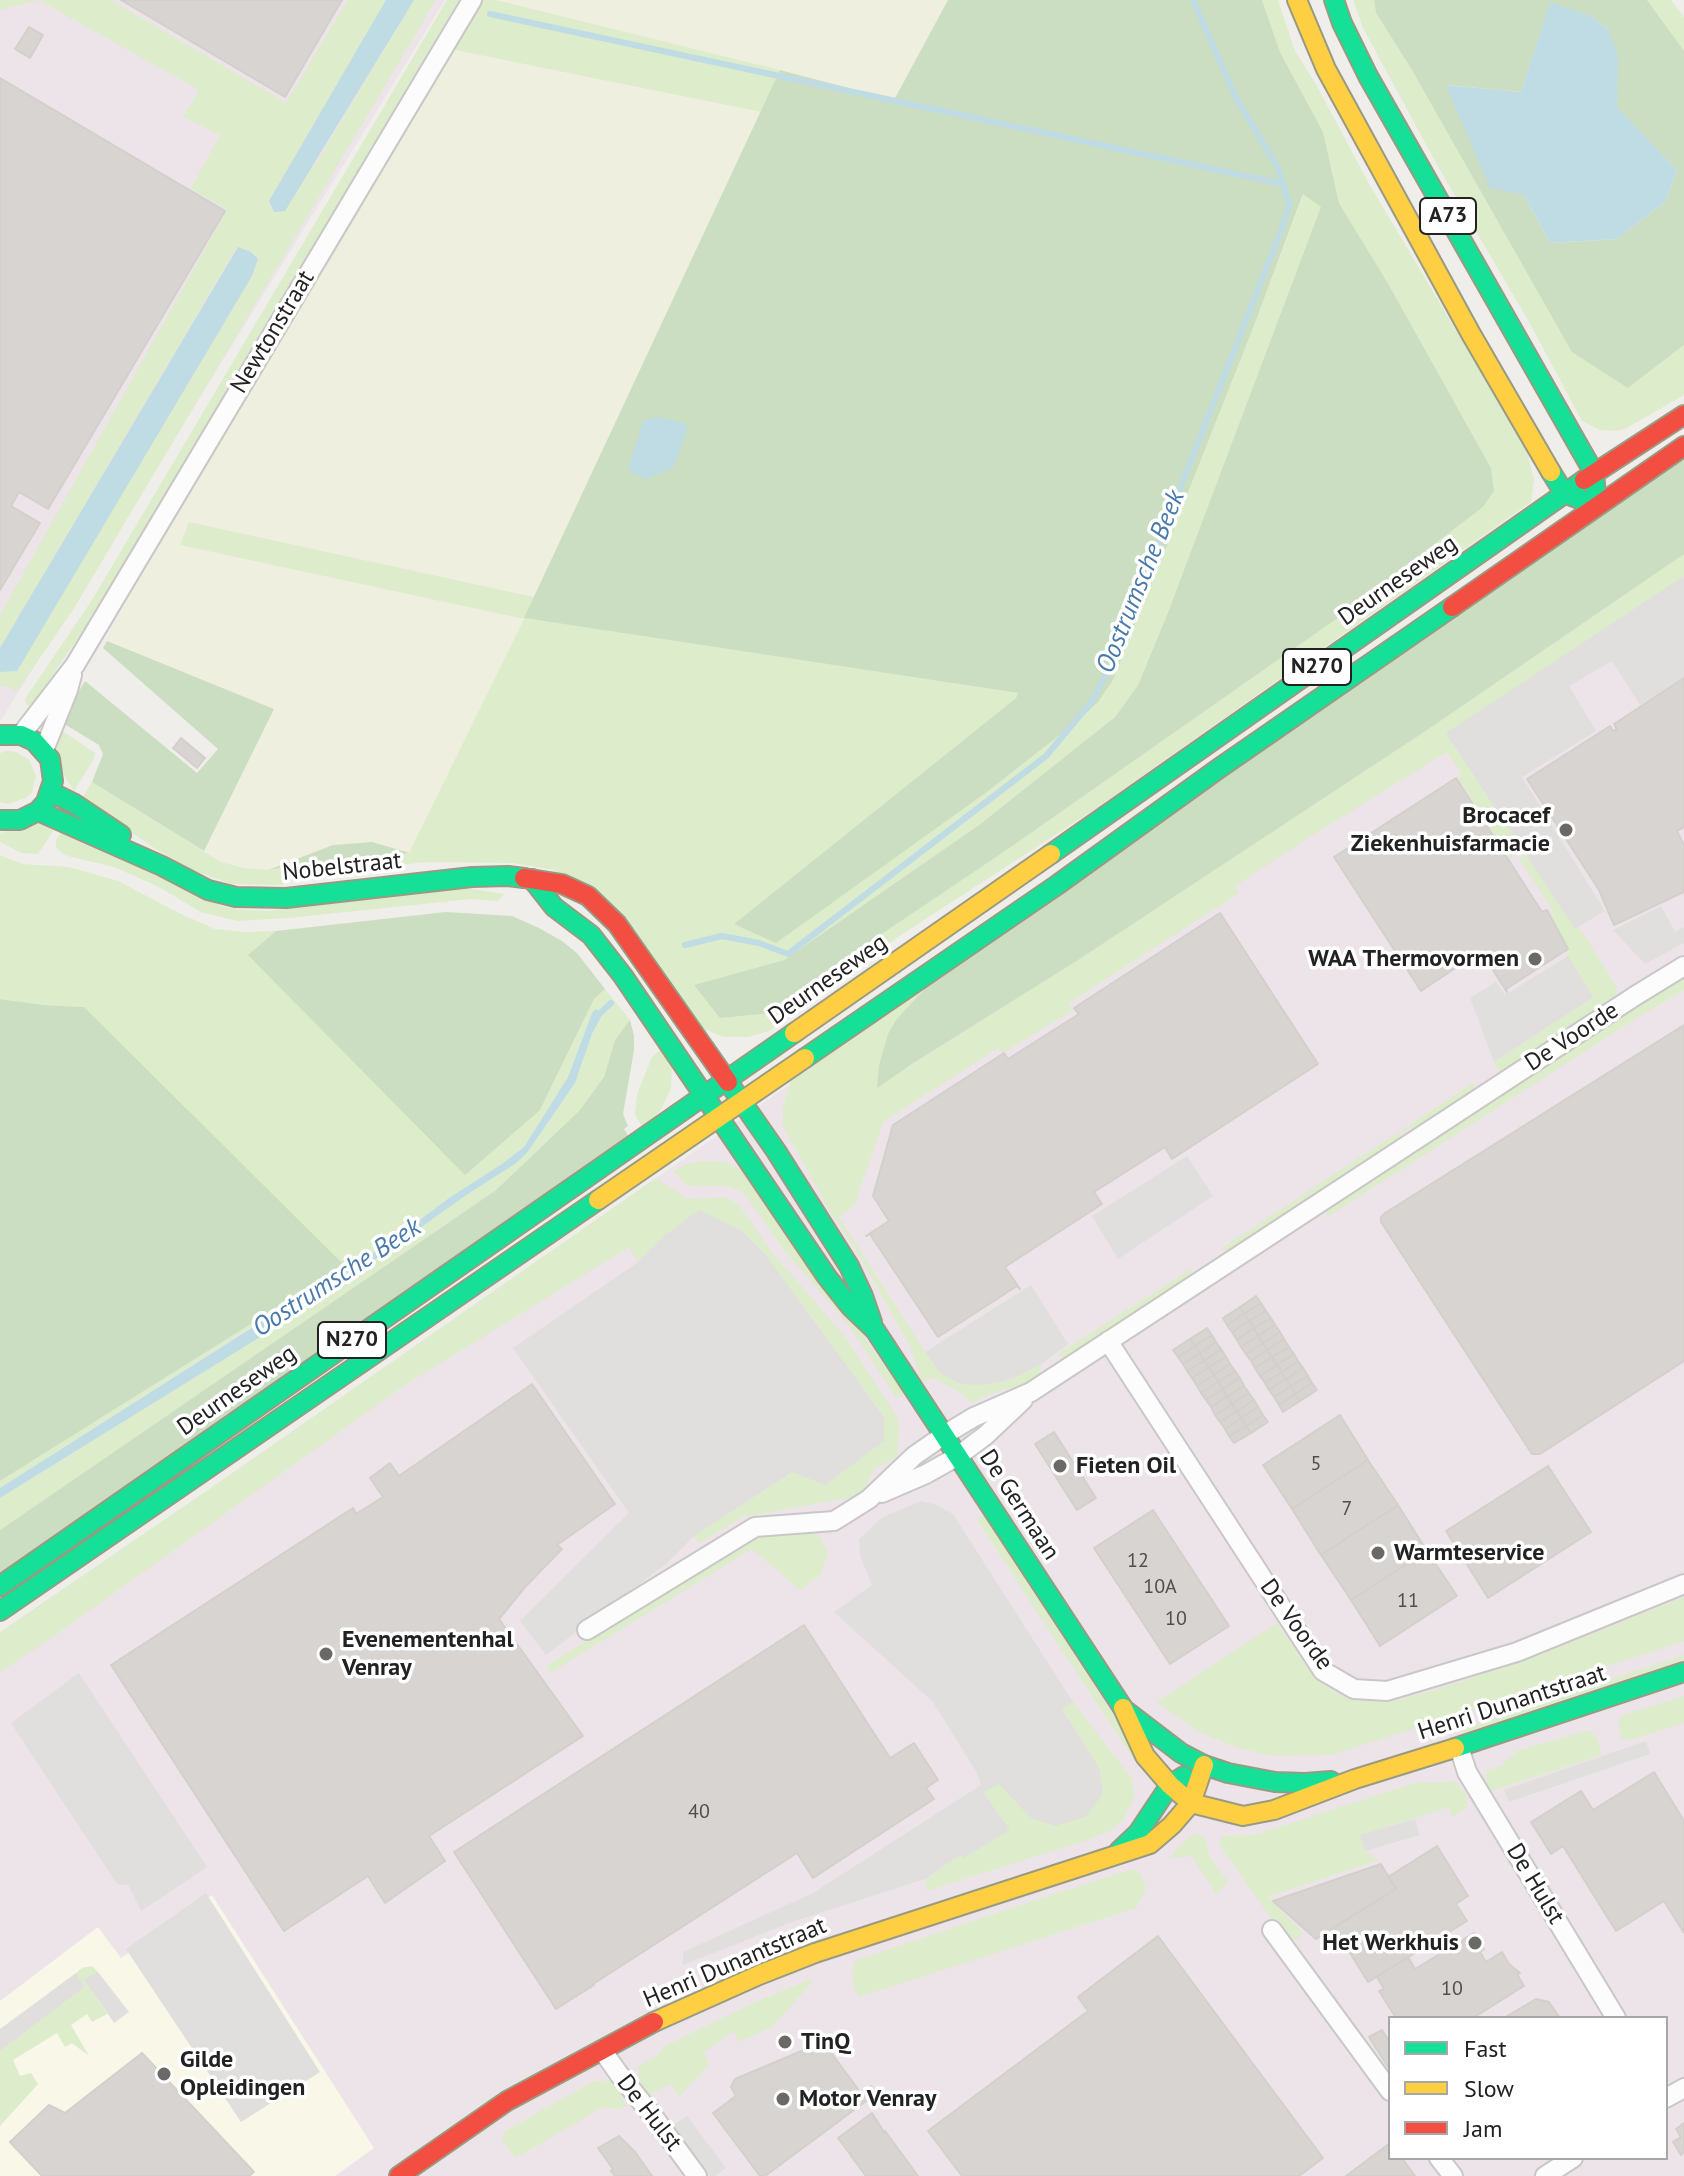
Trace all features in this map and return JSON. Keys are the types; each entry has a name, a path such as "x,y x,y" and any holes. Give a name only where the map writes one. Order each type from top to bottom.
{"main road":[{"name":"A73","path":"1297,0 1326,69 1471,334 1564,493"},
{"name":"A73","path":"1334,0 1368,76 1594,473"},
{"name":"Deurneseweg","path":"0,1586 1564,493 1684,415"},
{"name":"Deurneseweg","path":"0,1611 1057,885 1230,760 1684,446"},
{"path":"1564,493 1597,506 1594,473"},
{"path":"0,735 21,735 34,741 44,750 53,770 51,792 38,811 20,820 0,820"},
{"name":"Nobelstraat","path":"51,792 105,823 162,866"},
{"name":"Nobelstraat","path":"38,811 227,896 250,899 313,896 472,877 508,876 573,887 612,917 741,1102"},
{"path":"532,879 554,907 577,922 599,943 703,1095"},
{"name":"De Germaan","path":"703,1095 827,1277 850,1306 875,1330 1122,1707 1145,1756 1170,1785"},
{"name":"De Germaan","path":"741,1102 849,1266 875,1330"},
{"name":"Henri Dunantstraat","path":"1170,1785 1191,1803 1243,1816 1274,1810 1355,1779 1684,1672"},
{"name":"De Germaan","path":"1122,1707 1181,1753 1204,1765"},
{"name":"Henri Dunantstraat","path":"1117,1854 1138,1833 1170,1785 1204,1765 1250,1779 1275,1782 1355,1779"},
{"name":"Henri Dunantstraat","path":"399,2176 507,2101 659,2019 815,1953 1150,1844 1191,1803 1204,1765"}],"street":[{"name":"Newtonstraat","path":"21,735 75,665 472,0"},
{"name":"Newtonstraat","path":"44,750 75,665"},
{"name":"De Voorde","path":"869,1499 914,1456 944,1435 974,1417 1031,1392 1684,966"},
{"name":"De Voorde","path":"1108,1341 1323,1671 1354,1689 1387,1691 1517,1652 1684,1584"},
{"name":"De Voorde","path":"587,1630 755,1527 834,1521 869,1499 926,1474 986,1435 1031,1392"},
{"name":"De Hulst","path":"1459,1747 1467,1772 1615,2016"},
{"path":"1272,1930 1388,2088"},
{"name":"De Hulst","path":"602,2050 697,2176"},
{"path":"1441,2160 1453,2176"},
{"path":"1545,2176 1570,2160"}],"shaded area":[{"path":"0,0 445,0 0,722"},
{"path":"1684,519 1684,2176 0,2176 0,1639 1051,901"},
{"path":"1684,576 1684,679 1640,705 1612,661 1569,686 1596,731 1522,777 1605,911 1575,929 1446,733"},
{"path":"1661,906 1675,932 1684,927 1684,943 1645,964 1613,930"},
{"path":"1568,956 1593,997 1494,1062 1470,998 1496,982 1505,995"},
{"path":"1187,1156 1213,1196 1118,1259 1092,1216"},
{"path":"699,1210 741,1230 765,1254 884,1417 884,1441 825,1485 792,1472 694,1536 667,1563 546,1655 520,1621 629,1513 513,1348 638,1262 664,1236"},
{"path":"1031,1285 1068,1344 1043,1363 1001,1382 961,1384 940,1373 925,1352"},
{"path":"921,1501 953,1514 1073,1702 1062,1709 1099,1768 1103,1794 1085,1817 1055,1826 1031,1818 999,1784 983,1792 1010,1830 963,1858 960,1855 925,1879 792,1922 683,1965 683,1952 813,1893 981,1785 977,1773 933,1702 834,1612 872,1585 860,1556 859,1539 883,1517"},
{"path":"79,1673 207,1867 141,1911 128,1885 117,1884 11,1723"},
{"path":"1646,1741 1650,1754 1509,1802 1504,1790"},
{"path":"1415,1819 1420,1835 1365,1851 1360,1835"},
{"path":"206,1893 320,2072 241,2122 126,1949"},
{"name":"Gilde Opleidingen","path":"212,1895 374,2148 335,2176 0,2176 0,2001 98,1927 121,1958"},
{"path":"98,1972 129,2012 114,2023 84,1980"},
{"path":"76,1973 85,1987 0,2051 0,2029"},
{"path":"687,2116 726,2168 715,2176 709,2176 672,2126"}],"green space":[{"path":"0,0 39,0 0,10"},
{"path":"39,0 111,0 286,103 348,0 386,0 269,201 271,208 315,165 414,0 436,0 73,610 17,691 0,687 0,672 17,670 252,276 258,259 237,247 0,648 0,615 227,210 191,188 220,135 183,117 199,90"},
{"path":"447,0 459,0 117,580 31,707 27,705 27,696 92,600"},
{"path":"480,0 496,0 780,70 761,112 450,49"},
{"path":"496,0 948,0 894,101"},
{"path":"948,0 1262,0 1280,52 1323,132 1339,203 1389,285 1491,468 1494,491 1483,507 1342,615 1011,847 815,979 788,1015 781,1012 720,1018 694,985 784,960 979,825 1115,717 1138,685 1167,615 1321,207 1303,194 1113,680 1098,702 988,791 776,943 734,924 1016,698 1018,693 524,618 780,70 894,100"},
{"path":"1262,0 1278,0 1295,51 1369,184 1526,448 1534,480 1531,502 1095,809 898,937 769,1031 748,1037 724,1037 704,1029 554,870 513,863 428,862 311,874 280,885 231,884 192,870 154,848 82,798 92,782 221,862 244,868 268,870 409,853 524,619 180,545 189,522 534,597 525,618 1018,693 1016,698 734,924 777,942 1113,680 1304,193 1322,207 1138,685 1115,717 979,825 784,960 694,985 752,1014 781,1012 789,1015 815,979 1011,847 1342,615 1483,507 1494,491 1491,468 1389,285 1339,203 1323,132 1280,52"},
{"path":"1353,0 1374,0 1376,13 1412,70 1628,388 1684,345 1684,395 1625,429 1600,430 1582,421 1528,320 1436,163 1363,28"},
{"path":"1374,0 1647,0 1684,51 1684,345 1628,388 1572,352 1412,70 1376,13","holes":["1550,3 1591,16 1609,30 1616,107 1677,170 1665,202 1617,239 1550,243 1524,195 1447,85 1521,92"]},
{"path":"1647,0 1671,0 1684,17 1684,51"},
{"path":"450,49 761,112 534,597 190,522 180,545 524,618 410,853 372,842 333,845 268,870 221,862 204,851 273,709 107,641 174,519"},
{"path":"1684,458 1684,554 1427,730 877,1088 879,1065 888,1034 896,1020 933,980"},
{"path":"1684,554 1684,594 1480,731 1527,847 1509,859 1457,777 1461,773 1447,752 1235,886 1239,893 1069,1003 1073,1010 1003,1053 998,1048 883,1122 855,1204 839,1217 925,1352 940,1373 961,1384 1001,1382 1043,1363 1036,1379 975,1401 970,1401 934,1378 922,1381 910,1346 783,1126 783,1106 792,1078 933,980 896,1020 888,1034 879,1065 877,1087 1078,960 1427,730"},
{"path":"107,641 274,709 204,851 92,782 103,754 99,745 61,722 85,681 197,773 218,749 103,648"},
{"path":"58,728 95,753 74,791 64,775 57,754"},
{"path":"16,752 29,760 36,776 32,792 26,798 8,804 0,802 0,753"},
{"path":"38,823 56,827 38,854 21,853 0,842 0,833"},
{"path":"62,831 221,906 243,910 269,911 465,888 504,894 498,901 471,899 238,921 201,912 157,886 114,867 64,855 56,847 56,840"},
{"path":"372,842 410,853 268,870 333,845"},
{"path":"1530,851 1617,987 1615,999 1501,1073 1494,1062 1593,997 1568,956 1549,914 1553,911 1519,858"},
{"path":"0,855 22,864 69,867 118,881 215,929 276,931 249,955 540,1110 594,999 605,989 630,1020 615,1040 604,1077 579,1111 496,1190 0,1530 0,1498 270,1331 527,1153 575,1083 602,1015 592,1013 568,1077 524,1147 503,1164 449,1198 393,1240 0,1488 0,1481 342,1264 84,1007 0,999"},
{"path":"446,912 512,916 539,928 577,953 605,989 594,999 540,1110 465,1175 248,955 276,931"},
{"path":"1684,977 1684,990 1326,1218 1328,1209"},
{"path":"0,999 84,1007 343,1264 0,1481"},
{"path":"630,1020 634,1050 623,1114 628,1126 624,1129 628,1135 0,1575 0,1530 496,1190 579,1111 604,1077 615,1040"},
{"path":"663,1047 672,1064 671,1088 662,1108 644,1130 635,1114 637,1094 652,1057"},
{"path":"1473,1083 1476,1090 1414,1132 1411,1127 1398,1135 1400,1140 1230,1252 1222,1248"},
{"path":"701,1161 726,1162 746,1173 905,1394 896,1397 850,1327 780,1245 745,1194 729,1186 686,1184 673,1171"},
{"path":"656,1178 687,1199 725,1197 738,1204 771,1251 846,1338 897,1417 899,1426 896,1457 876,1468 865,1488 853,1497 743,1517 699,1543 694,1536 792,1472 884,1441 884,1417 765,1254 664,1236 638,1262 629,1247 405,1385 0,1672 0,1632"},
{"path":"1191,1269 1191,1276 1179,1285 1067,1358 1059,1356 1058,1354"},
{"path":"984,1515 1140,1756 1134,1760 977,1520"},
{"path":"811,1530 820,1537 828,1553 821,1574 800,1590 752,1549 550,1673 546,1666 743,1542 771,1533"},
{"path":"1684,1597 1684,1641 1332,1755 1272,1756 1238,1748 1198,1731 1157,1702 1277,1623 1313,1675 1338,1694 1356,1701 1391,1702 1540,1655"},
{"path":"1684,1655 1684,1660 1462,1734 1464,1728"},
{"path":"1684,1696 1684,1723 1630,1740 1621,1738 1618,1722 1621,1716"},
{"path":"1073,1702 1132,1779 1134,1798 1123,1820 1110,1831 1087,1840 927,1891 925,1879 960,1855 1010,1830 983,1791 999,1783 1031,1818 1098,1768 1062,1708"},
{"path":"1589,1730 1597,1738 1602,1755 1488,1792 1486,1771 1502,1765 1517,1751"},
{"path":"1455,1781 1466,1795 1467,1808 1452,1817 1449,1807 1361,1835 1365,1851 1378,1860 1268,1897 1303,1933 1290,1945 1218,1843 1223,1836 1254,1835 1418,1782"},
{"path":"1199,1833 1205,1839 1209,1855 1228,1882 1216,1895 1192,1856 1171,1858 1189,1837"},
{"path":"1134,1869 1141,1874 1146,1889 1136,1908 859,1997 854,1988 854,1961"},
{"path":"92,1966 98,1972 85,1981 107,2014 92,2022 87,2014 71,2025 89,2056 72,2043 65,2047 57,2033 13,2060 20,2076 31,2073 38,2084 0,2126 0,2051 85,1987 76,1973"},
{"path":"810,1979 812,1982 772,2027 739,2042 734,2031 704,2052 709,2065 678,2097 672,2084 652,2092 657,2105 654,2105 643,2090 638,2067 655,2057 665,2046"},
{"path":"610,2080 627,2105 620,2109 603,2107 516,2158 502,2140 504,2132 592,2082"}],"water":[{"path":"386,0 414,0 285,211 274,212 269,201"},
{"path":"1550,2 1591,16 1609,30 1618,58 1617,107 1677,170 1665,202 1617,239 1550,243 1524,195 1490,188 1446,85 1521,92"},
{"path":"238,247 251,252 258,259 252,276 17,671 0,672 0,648"},
{"path":"657,417 685,423 687,430 673,468 646,479 628,471 643,421"},
{"path":"596,1009 602,1015 575,1083 527,1153 515,1164 270,1331 0,1498 0,1488 393,1240 524,1147 568,1077"}],"building":[{"path":"121,0 342,0 285,97"},
{"path":"29,27 43,35 30,58 15,49"},
{"path":"0,78 225,211 48,509 19,492 11,506 40,523 0,590"},
{"path":"1684,678 1684,827 1677,831 1684,845 1684,892 1614,925 1599,890 1527,779 1610,726 1613,731 1617,729 1614,724"},
{"path":"181,738 205,758 197,768 173,748"},
{"path":"1456,778 1542,912 1547,910 1568,949 1506,989 1507,992 1481,951 1421,991 1334,857"},
{"path":"1220,913 1318,1064 1172,1159 1165,1147 1094,1192 1102,1204 1005,1267 1020,1289 1017,1286 938,1337 870,1234 866,1236 889,1221 873,1196 893,1125 1004,1053 1008,1059 1079,1014 1074,1008"},
{"path":"1684,1025 1684,1361 1540,1454 1532,1454 1381,1222 1381,1217"},
{"path":"1256,1296 1261,1303 1244,1314 1240,1307"},
{"path":"1261,1303 1266,1311 1249,1321 1244,1314"},
{"path":"1240,1307 1244,1314 1227,1325 1223,1318"},
{"path":"1266,1311 1271,1318 1254,1328 1249,1321"},
{"path":"1244,1314 1249,1321 1232,1332 1227,1325"},
{"path":"1271,1318 1275,1325 1258,1336 1254,1328"},
{"path":"1249,1321 1254,1328 1237,1340 1232,1332"},
{"path":"1275,1325 1280,1332 1263,1343 1258,1336"},
{"path":"1207,1328 1212,1335 1195,1346 1190,1339"},
{"path":"1254,1328 1258,1336 1241,1347 1237,1340"},
{"path":"1280,1332 1284,1339 1267,1350 1263,1343"},
{"path":"1212,1335 1216,1342 1200,1353 1195,1346"},
{"path":"1258,1336 1263,1343 1246,1354 1241,1347"},
{"path":"1190,1339 1195,1346 1178,1357 1173,1350"},
{"path":"1284,1339 1289,1347 1272,1357 1267,1350"},
{"path":"1216,1342 1221,1349 1204,1361 1200,1353"},
{"path":"1263,1343 1267,1350 1251,1361 1246,1354"},
{"path":"1195,1346 1200,1353 1183,1364 1178,1357"},
{"path":"1289,1347 1294,1354 1277,1365 1272,1357"},
{"path":"1221,1349 1226,1357 1209,1367 1204,1361"},
{"path":"1267,1350 1272,1357 1255,1368 1251,1361"},
{"path":"1200,1353 1204,1361 1187,1371 1183,1364"},
{"path":"1294,1354 1298,1361 1282,1372 1277,1365"},
{"path":"1226,1357 1230,1364 1214,1375 1209,1367"},
{"path":"1272,1357 1277,1365 1260,1376 1255,1368"},
{"path":"1204,1361 1209,1367 1192,1378 1187,1371"},
{"path":"1298,1361 1303,1368 1286,1379 1282,1372"},
{"path":"1230,1364 1235,1371 1218,1382 1214,1375"},
{"path":"1277,1365 1282,1372 1265,1383 1260,1376"},
{"path":"1209,1367 1214,1375 1197,1386 1192,1378"},
{"path":"1303,1368 1308,1376 1291,1386 1286,1379"},
{"path":"1235,1371 1240,1378 1223,1389 1218,1382"},
{"path":"1282,1372 1286,1379 1269,1390 1265,1383"},
{"path":"1214,1375 1218,1382 1201,1393 1197,1386"},
{"path":"1308,1376 1312,1383 1295,1394 1291,1386"},
{"path":"1240,1378 1244,1386 1227,1397 1223,1389"},
{"path":"1286,1379 1291,1386 1274,1397 1269,1390"},
{"path":"1218,1382 1223,1389 1206,1400 1201,1393"},
{"path":"1312,1383 1317,1390 1300,1401 1295,1394"},
{"name":"Evenementenhal Venray","path":"532,1384 615,1504 557,1545 562,1549 499,1619 583,1736 429,1836 445,1861 385,1903 368,1876 284,1931 111,1665 353,1508 356,1514 383,1497 370,1478 390,1463 399,1476"},
{"path":"1244,1386 1249,1393 1232,1404 1227,1397"},
{"path":"1291,1386 1295,1394 1279,1405 1274,1397"},
{"path":"1223,1389 1227,1397 1211,1407 1206,1400"},
{"path":"1249,1393 1254,1400 1237,1411 1232,1404"},
{"path":"1295,1394 1300,1401 1283,1412 1279,1405"},
{"path":"1227,1397 1232,1404 1215,1415 1211,1407"},
{"path":"1254,1400 1258,1407 1241,1418 1237,1411"},
{"path":"1232,1404 1237,1411 1220,1422 1215,1415"},
{"path":"1258,1407 1263,1415 1246,1426 1241,1418"},
{"path":"1237,1411 1241,1418 1225,1429 1220,1422"},
{"path":"1263,1415 1268,1422 1251,1433 1246,1426"},
{"path":"1340,1415 1368,1460 1292,1509 1263,1465"},
{"path":"1241,1418 1246,1426 1229,1436 1225,1429"},
{"path":"1246,1426 1251,1433 1234,1443 1229,1436"},
{"path":"1054,1432 1096,1498 1077,1510 1035,1444"},
{"path":"1368,1460 1398,1505 1321,1555 1292,1509"},
{"path":"1548,1466 1591,1532 1488,1598 1446,1531"},
{"path":"1398,1505 1427,1551 1351,1600 1321,1555"},
{"path":"1153,1510 1229,1626 1170,1664 1094,1548"},
{"path":"1427,1551 1457,1596 1380,1646 1351,1600"},
{"path":"804,1625 890,1758 914,1743 938,1780 926,1788 934,1799 813,1878 797,1853 556,2009 454,1852"},
{"path":"1654,1772 1684,1821 1684,1933 1664,1901 1616,1931 1563,1846 1551,1854 1531,1822 1581,1791 1593,1810"},
{"path":"1437,1846 1468,1896 1456,1904 1467,1921 1368,1982 1334,1927 1396,1889 1388,1877"},
{"path":"1381,1864 1396,1889 1316,1939 1273,1901"},
{"path":"1474,1933 1484,1949 1480,1952 1486,1962 1502,1952 1509,1964 1520,1973 1517,1974 1524,1986 1476,2016 1395,2016 1379,1991 1384,1989 1377,1977 1408,1957 1415,1969"},
{"path":"1158,1936 1323,2158 1299,2176 962,2176 928,2131 1088,2011 1078,1997"},
{"path":"1536,1999 1549,2002 1559,2016 1507,2016"},
{"path":"1382,2030 1388,2040 1388,2067 1369,2037"},
{"path":"823,2042 861,2093 871,2086 877,2093 765,2176 760,2176 713,2113 736,2096 731,2087 735,2079"},
{"path":"142,2053 254,2172 249,2176 42,2176 10,2142 49,2105 65,2113"},
{"path":"872,2113 918,2176 866,2176 851,2156 838,2138"},
{"path":"1684,2123 1684,2152 1681,2155 1673,2142 1681,2137 1676,2129"},
{"path":"619,2136 652,2176 615,2176 598,2148"},
{"path":"1388,2144 1388,2160 1403,2160 1415,2176 1346,2176"}],"waterway":[{"name":"Oostrumsche Beek","path":"685,945 722,936 759,943 788,954 1046,756 1093,700 1114,657 1289,204 1278,168 1236,98 1193,0"},
{"path":"490,14 1283,184"},
{"name":"Oostrumsche Beek","path":"596,1017 611,1003"}],"traffic: fast":[{"path":"1334,0 1368,76 1594,473 1597,506 1564,493 1551,472"},
{"path":"1051,854 1584,480"},
{"path":"805,1058 1452,607"},
{"path":"0,735 21,735 34,741 50,759 53,781 46,802 38,811 20,820 0,820"},
{"path":"51,792 121,835"},
{"path":"38,811 208,890 236,897 286,898 472,877 524,878"},
{"path":"532,879 554,907 591,935 623,976 827,1277 850,1306 875,1330 1123,1708"},
{"path":"0,1586 794,1033"},
{"path":"728,1082 849,1266 872,1322"},
{"path":"0,1611 598,1200"},
{"path":"1455,1748 1684,1672"},
{"path":"1126,1711 1181,1753 1204,1765 1275,1782 1331,1781"},
{"path":"1119,1851 1138,1833 1170,1785 1184,1776"}],"traffic: slow":[{"path":"1297,0 1326,69 1471,334 1551,472"},
{"path":"794,1033 1051,854"},
{"path":"598,1200 805,1058"},
{"path":"1123,1708 1145,1756 1170,1785 1191,1803 1243,1816 1274,1810 1355,1779 1455,1748"},
{"path":"654,2022 815,1953 1150,1844 1191,1803 1204,1765"}],"traffic: jam":[{"path":"1584,480 1684,415"},
{"path":"1452,607 1684,446"},
{"path":"524,878 562,884 588,896 617,924 728,1082"},
{"path":"399,2176 507,2101 654,2022"}],"place":[{"name":"Brocacef Ziekenhuisfarmacie","path":"1566,830"},
{"name":"WAA Thermovormen","path":"1535,959"},
{"name":"Fieten Oil","path":"1060,1466"},
{"name":"Warmteservice","path":"1378,1553"},
{"name":"Evenementenhal Venray","path":"326,1654"},
{"name":"Het Werkhuis","path":"1475,1943"},
{"name":"TinQ","path":"785,2042"},
{"name":"Gilde Opleidingen","path":"164,2074"},
{"name":"Motor Venray","path":"783,2099"}]}
